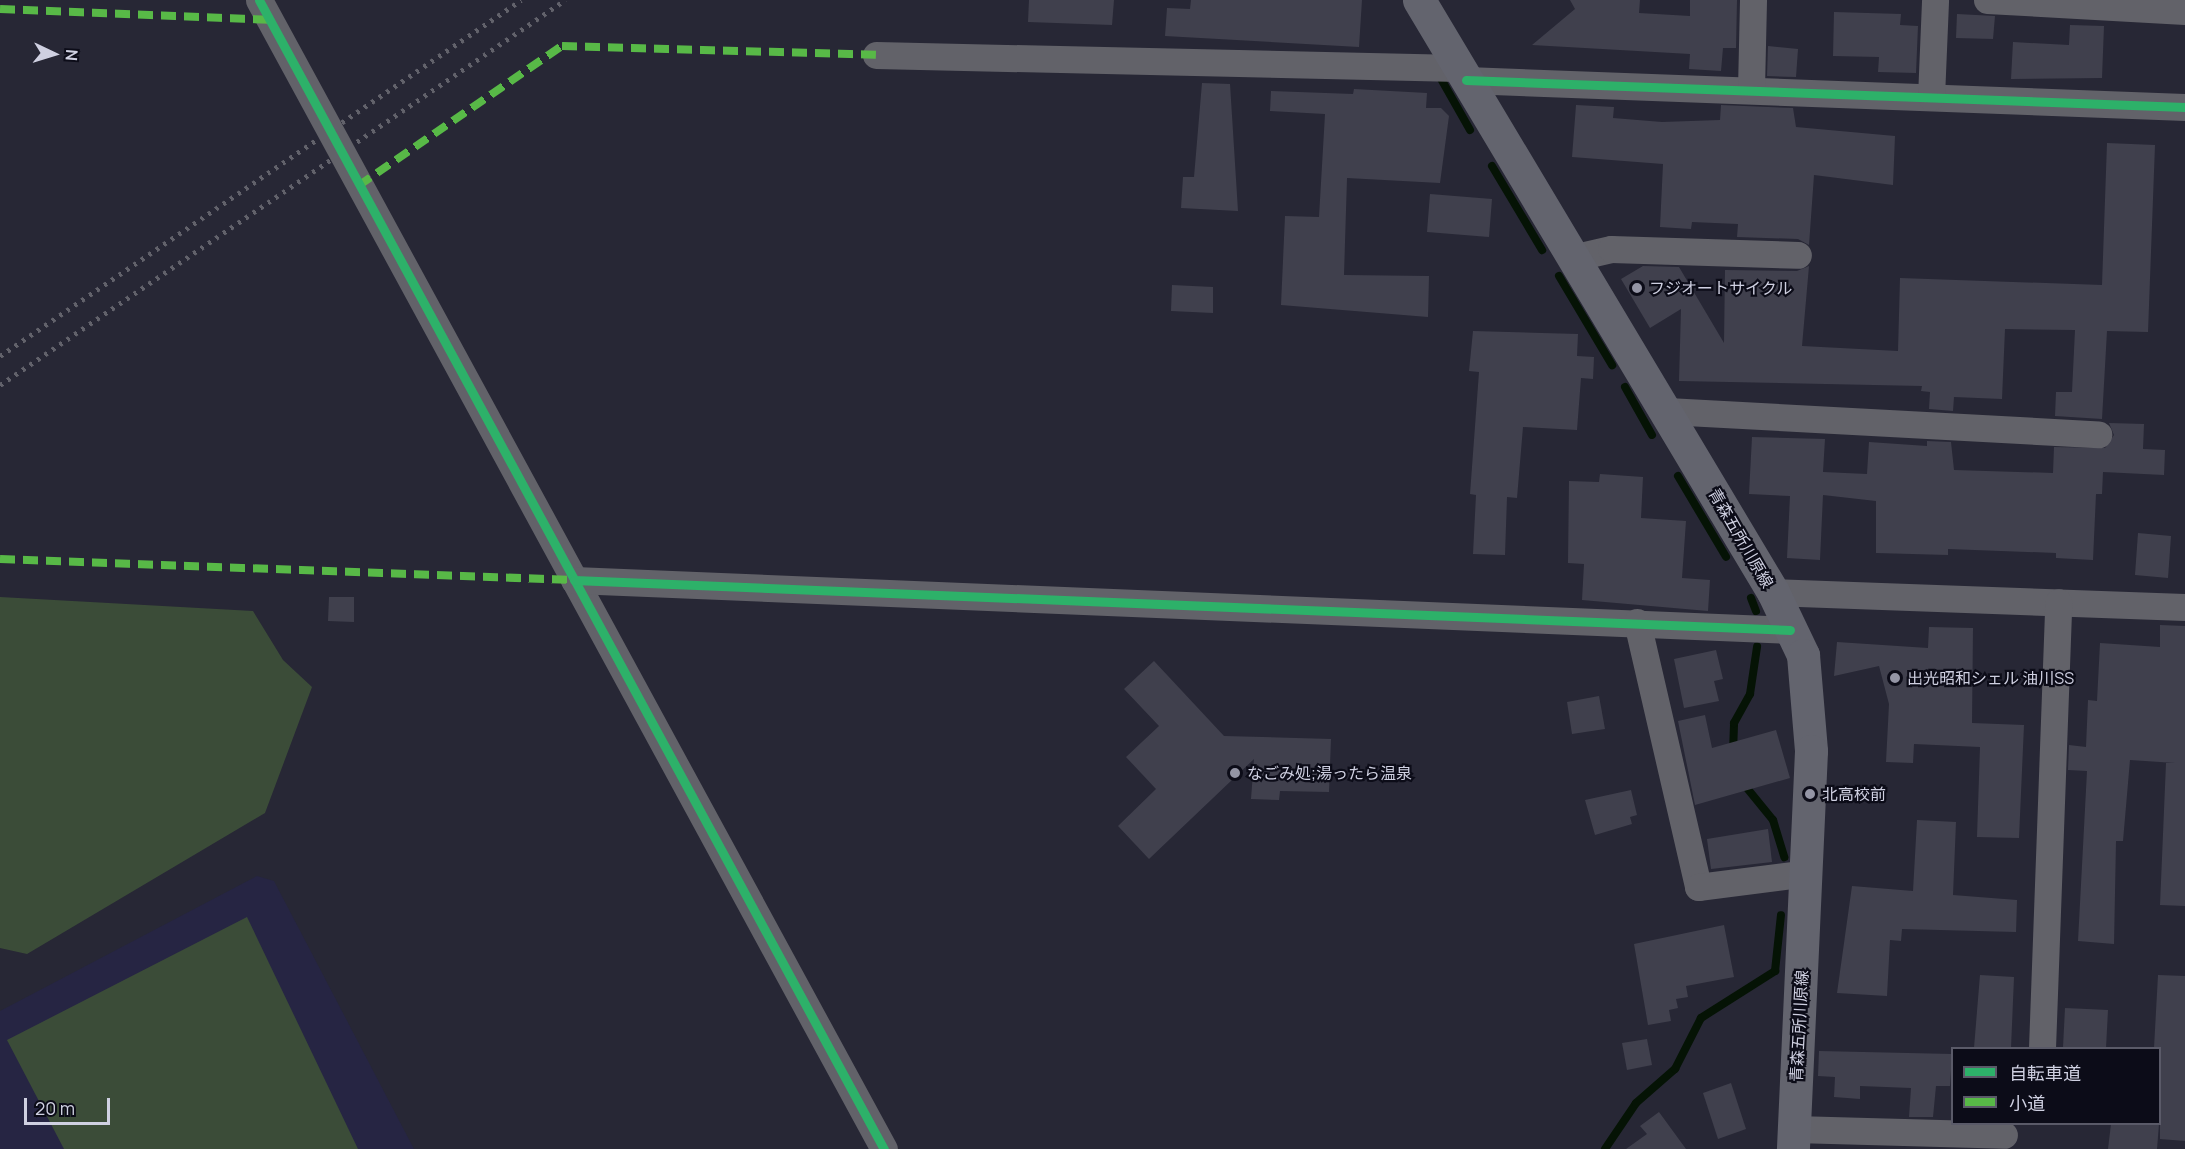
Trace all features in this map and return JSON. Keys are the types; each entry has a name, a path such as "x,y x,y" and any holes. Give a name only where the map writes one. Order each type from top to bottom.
{"main road":[{"name":"青森五所川原線","path":"1419,0 1572,258 1667,411 1773,592 1803,655 1810,694 1807,873 1794,1139"}],"street":[{"path":"259,0 884,1149"},
{"path":"1750,89 1753,0"},
{"path":"1931,97 1935,0"},
{"path":"1987,0 2185,11"},
{"path":"876,56 1463,74 1750,89 2185,107"},
{"path":"1572,258 1611,249 1798,255"},
{"path":"1667,411 2098,434"},
{"path":"574,580 1790,630"},
{"path":"1773,592 2185,608"},
{"path":"2042,1047 2058,602"},
{"path":"1637,622 1698,887 1807,873"},
{"path":"1794,1139 2004,1135"}],"shaded area":[{"path":"257,876 274,881 414,1149 0,1149 0,1011"}],"green space":[{"path":"0,597 253,611 283,660 312,687 265,813 27,954 0,948"},
{"path":"247,917 358,1149 64,1149 7,1040"}],"building":[{"path":"1029,0 1114,0 1112,25 1028,22"},
{"path":"1191,0 1362,0 1359,47 1165,36 1167,8 1190,9"},
{"path":"1570,0 1640,0 1639,13 1690,16 1690,0 1737,0 1736,48 1723,48 1721,71 1689,69 1690,54 1532,45 1575,9"},
{"path":"1834,12 1901,14 1900,25 1918,26 1916,73 1878,72 1879,57 1833,56"},
{"path":"1957,14 1995,16 1993,39 1956,38"},
{"path":"2070,25 2104,26 2102,78 2011,79 2013,42 2069,45"},
{"path":"1768,46 1798,49 1796,77 1767,76"},
{"path":"1202,83 1230,84 1238,211 1181,208 1183,177 1194,177"},
{"path":"1354,89 1427,93 1426,108 1441,108 1449,116 1440,183 1347,178 1344,275 1429,276 1428,317 1281,305 1285,216 1319,217 1325,114 1270,111 1271,91 1353,94"},
{"path":"1576,105 1614,107 1613,118 1662,122 1720,120 1721,105 1793,108 1796,127 1895,136 1893,185 1814,175 1809,245 1798,239 1737,237 1738,224 1692,222 1691,229 1660,227 1663,164 1572,157"},
{"path":"2107,143 2155,145 2148,332 2107,331 2102,419 2055,416 2056,392 2072,392 2075,330 2005,329 2002,399 1954,397 1953,411 1929,409 1930,392 1921,391 1922,386 1679,381 1681,309 1650,328 1621,279 1643,266 1679,267 1724,343 1725,270 1797,271 1809,266 1802,346 1898,351 1900,278 2102,285"},
{"path":"1430,194 1492,199 1489,237 1427,232"},
{"path":"1172,285 1213,287 1213,313 1171,311"},
{"path":"1473,331 1578,334 1577,356 1594,357 1593,379 1581,378 1577,430 1523,427 1517,498 1507,497 1505,555 1473,554 1476,495 1470,494 1479,372 1469,371"},
{"path":"2109,423 2144,424 2143,449 2165,450 2164,475 2103,472 2102,494 2096,494 2093,560 2056,558 2056,553 1948,549 1948,555 1876,553 1876,501 1823,495 1820,560 1787,558 1790,496 1749,494 1752,437 1825,439 1823,472 1867,474 1869,442 1927,446 1927,441 1951,442 1954,470 2053,473 2054,447 2105,448 2114,435"},
{"path":"1600,474 1643,477 1641,518 1686,521 1682,578 1710,580 1708,611 1582,600 1584,564 1568,563 1569,481 1599,482"},
{"path":"2138,533 2171,536 2168,578 2135,575"},
{"path":"329,597 354,597 354,622 328,621"},
{"path":"2160,625 2185,626 2185,906 2160,905 2166,763 2175,763 2130,760 2123,841 2116,841 2114,944 2078,941 2087,771 2068,770 2069,745 2086,747 2088,700 2097,701 2100,643 2160,647"},
{"path":"1929,627 1973,628 1972,723 2024,725 2019,838 1977,837 1980,747 1914,744 1913,763 1886,762 1889,704 1879,666 1834,676 1837,642 1928,648"},
{"path":"1716,650 1723,679 1714,681 1719,701 1684,708 1674,659"},
{"name":"なごみ処;湯ったら温泉","path":"1154,661 1224,736 1331,739 1329,792 1280,791 1279,800 1251,799 1254,759 1149,859 1118,826 1156,789 1126,757 1159,726 1124,689"},
{"path":"1599,696 1605,729 1572,734 1567,702"},
{"path":"1705,715 1712,748 1776,730 1790,778 1695,805 1678,721"},
{"path":"1631,790 1637,815 1630,817 1632,824 1595,835 1585,800"},
{"path":"1917,820 1956,822 1953,895 2017,900 2016,932 1902,929 1901,941 1890,940 1887,996 1837,993 1852,886 1913,891"},
{"path":"1768,829 1772,862 1711,869 1707,839"},
{"path":"1724,925 1734,977 1686,986 1688,997 1676,999 1678,1008 1669,1010 1671,1021 1648,1025 1634,944"},
{"path":"1980,975 2014,977 2011,1047 1974,1047"},
{"path":"2158,975 2185,976 2185,1141 2160,1139 2161,1047 2154,1047"},
{"path":"2065,1008 2108,1010 2106,1047 2063,1047"},
{"path":"1647,1039 1652,1065 1627,1070 1622,1043"},
{"path":"1819,1051 1951,1054 1950,1086 1936,1086 1933,1117 1909,1117 1911,1088 1860,1086 1860,1099 1834,1097 1835,1077 1818,1076"},
{"path":"1731,1083 1746,1129 1718,1139 1703,1093"},
{"path":"1659,1112 1686,1149 1626,1149 1647,1134 1640,1126"},
{"path":"2111,1125 2159,1125 2157,1149 2108,1149"}],"waterway":[{"path":"1440,77 1470,130"},
{"path":"1492,166 1542,250"},
{"path":"1559,276 1612,365"},
{"path":"1625,387 1652,435"},
{"path":"1678,476 1726,557"},
{"path":"1751,598 1756,611"},
{"path":"1733,753 1734,723 1750,694 1757,647"},
{"path":"1742,782 1773,820 1784,857"},
{"path":"1605,1149 1636,1103 1675,1069 1701,1018 1775,971 1781,915"}],"railway":[{"path":"0,356 521,0"},
{"path":"0,385 565,0"}],"marked path":[{"path":"0,9 270,20"},
{"path":"358,186 562,46 876,55"},
{"path":"0,559 574,580"}],"cycle path":[{"path":"259,0 884,1149"},
{"path":"1466,80 2185,107"},
{"path":"574,580 1790,630"}],"place":[{"name":"フジオートサイクル","path":"1637,288"},
{"name":"出光昭和シェル 油川SS","path":"1895,678"},
{"name":"なごみ処;湯ったら温泉","path":"1235,773"},
{"name":"北高校前","path":"1810,794"}]}
